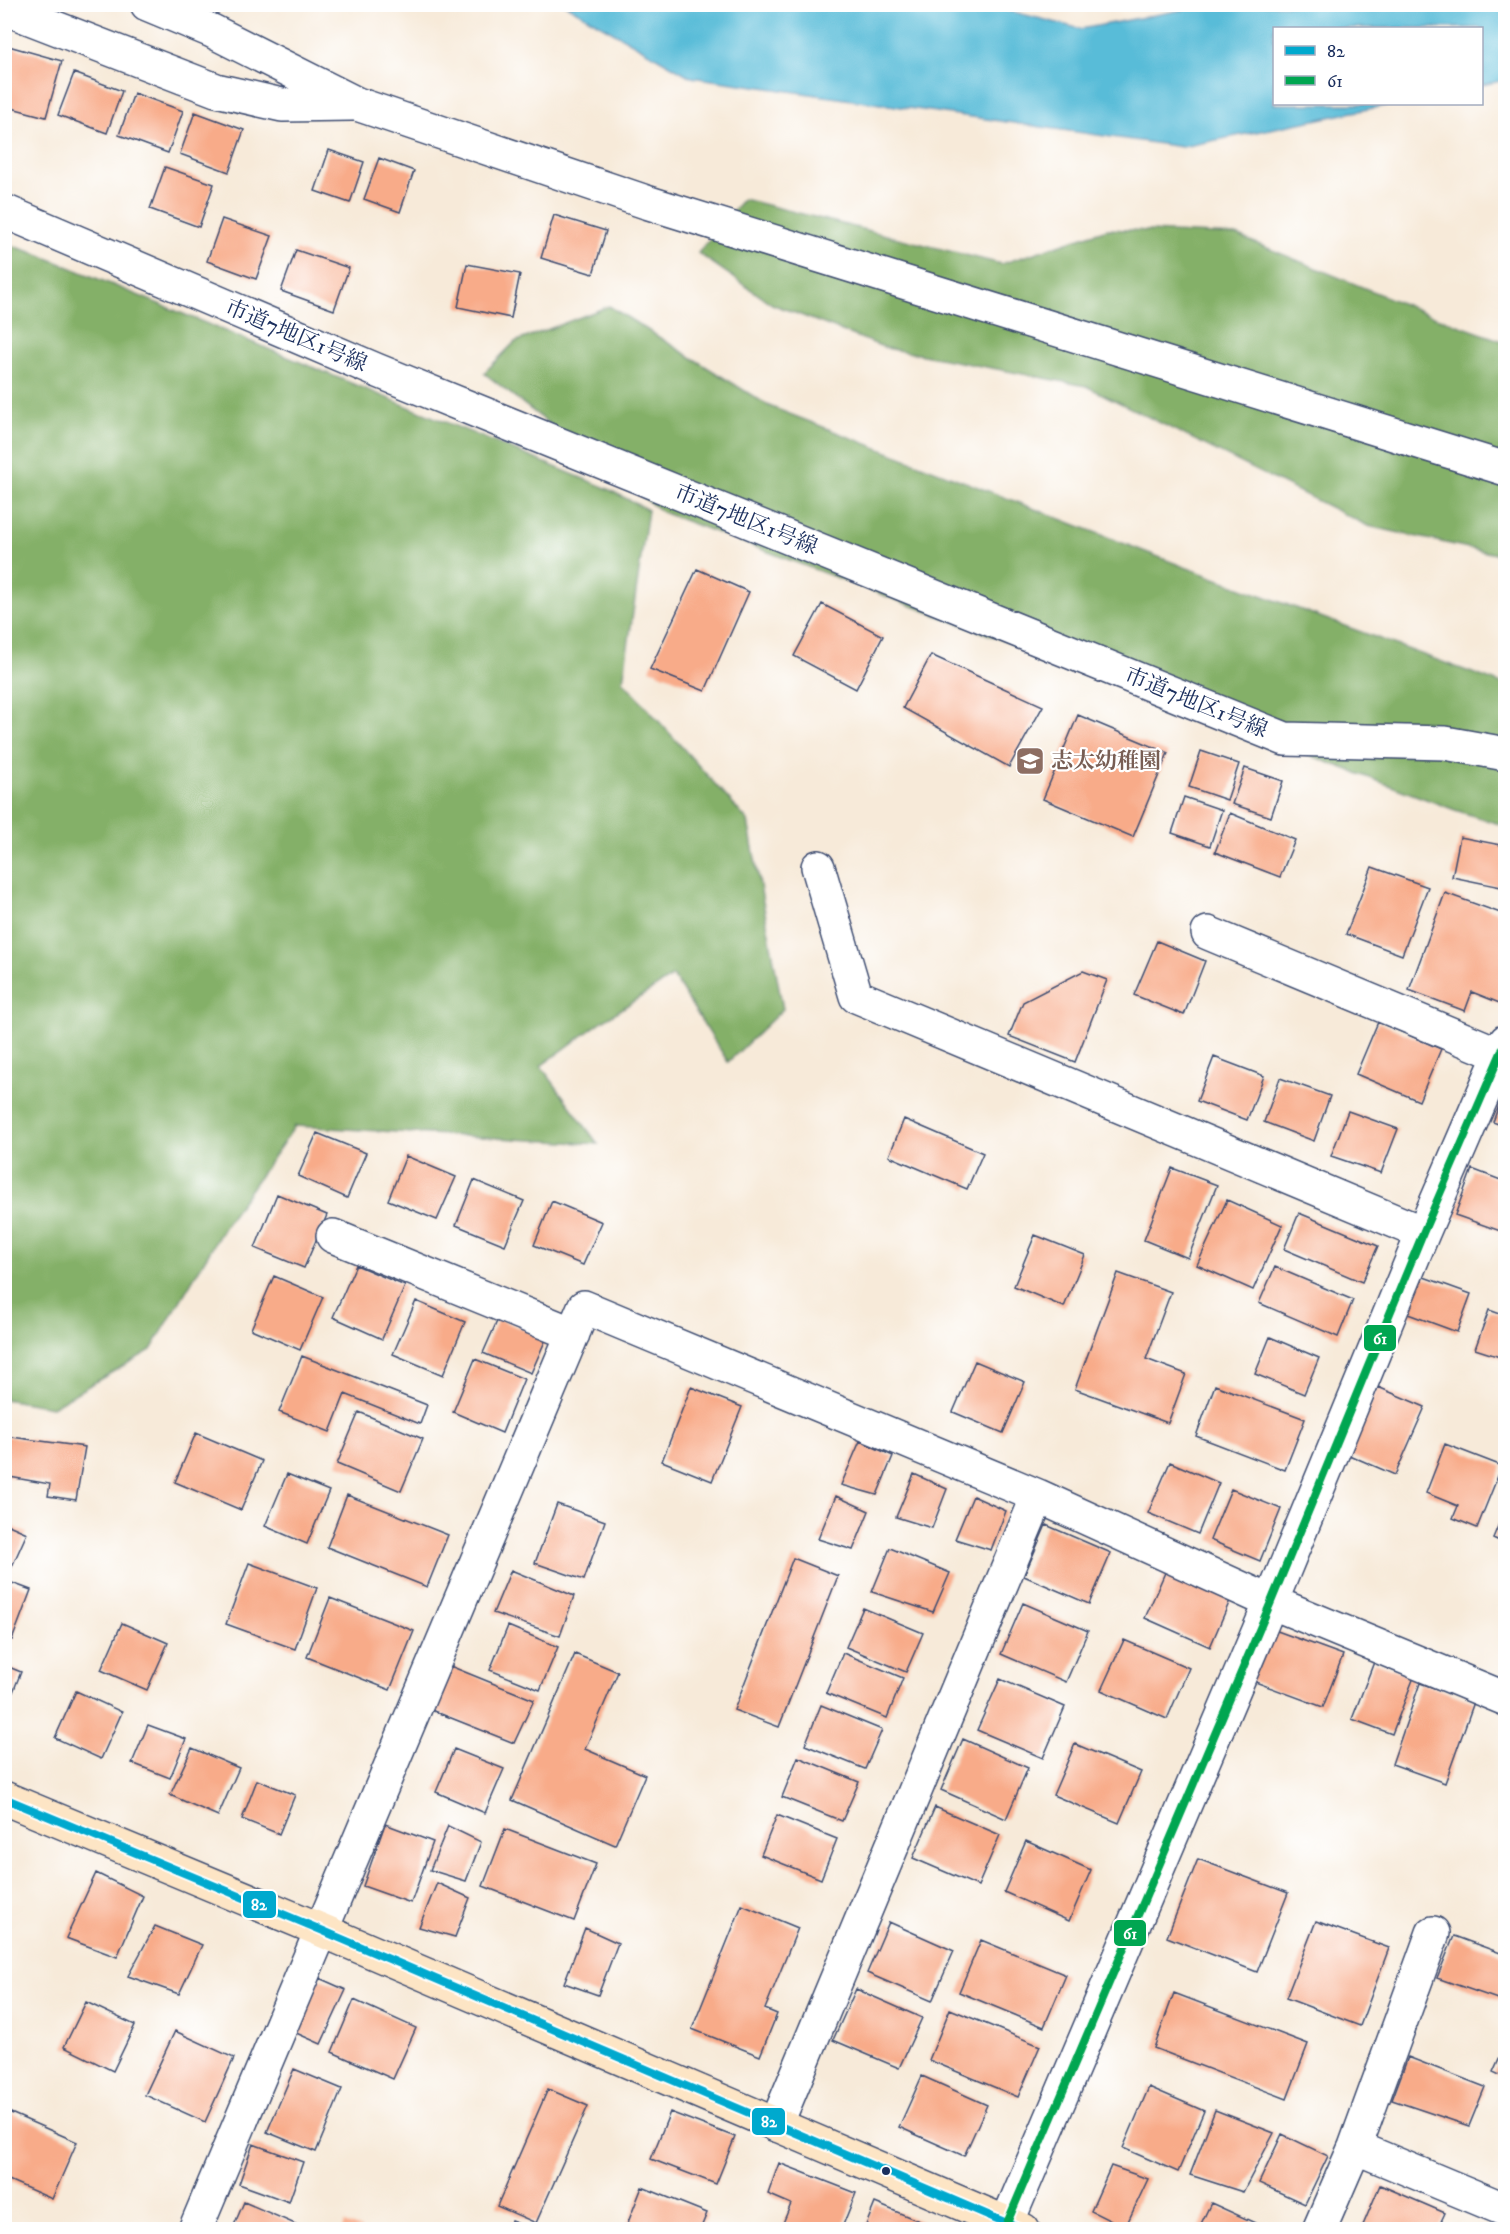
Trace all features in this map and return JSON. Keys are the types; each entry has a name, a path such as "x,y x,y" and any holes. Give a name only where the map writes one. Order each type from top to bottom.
{"street":[{"path":"147,4 212,31 357,104 646,202 1506,469"},
{"path":"4,8 216,90 282,105 357,104"},
{"name":"市道7地区1号線","path":"4,211 376,370 1285,739 1445,743 1506,754"},
{"path":"818,867 856,996 1423,1233"},
{"path":"4,1798 321,1930 1011,2227 1423,1233 1504,1050 1208,933"},
{"path":"333,1236 573,1334"},
{"path":"195,2229 584,1307 1038,1496 1271,1602 1506,1699"},
{"path":"776,2124 1038,1496"},
{"path":"1319,2229 1355,2147 1433,1933"},
{"path":"1355,2147 1506,2211"}],"green space":[{"path":"743,199 1001,264 1107,229 1236,235 1430,315 1505,342 1505,556 1368,526 1086,386 886,348 772,304 698,253"},
{"path":"4,243 40,255 606,488 648,510 623,681 748,821 783,1009 728,1062 673,976 604,1020 541,1066 598,1144 295,1126 226,1224 151,1350 52,1407 4,1399"},
{"path":"609,306 769,406 1182,566 1505,685 1505,826 1455,810 662,512 484,373 515,342"}],"water":[{"path":"982,4 1081,29 1208,5 1505,5 1505,80 1483,85 1483,27 1273,27 1273,105 1388,105 1182,147 691,77 566,5"}],"building":[{"path":"5,45 62,61 46,117 4,106 9,85 5,84"},
{"path":"74,73 122,91 107,133 58,115"},
{"path":"134,93 183,111 168,153 119,135"},
{"path":"195,112 244,130 229,172 180,154"},
{"path":"329,150 364,162 350,203 315,191"},
{"path":"379,158 414,171 400,212 364,199"},
{"path":"165,167 214,184 199,227 150,209"},
{"path":"554,215 606,231 593,274 541,258"},
{"path":"222,219 272,236 256,279 207,261"},
{"path":"296,250 349,268 334,310 281,291"},
{"path":"467,264 520,274 511,318 458,307"},
{"path":"697,569 749,592 705,691 650,669"},
{"path":"822,604 883,636 856,689 794,656"},
{"path":"931,655 1043,706 1009,767 903,708"},
{"path":"1078,715 1168,753 1133,837 1043,799"},
{"path":"1201,751 1239,764 1227,800 1189,787"},
{"path":"1245,768 1283,781 1271,817 1232,804"},
{"path":"1184,797 1222,810 1210,846 1172,833"},
{"path":"1230,813 1295,840 1280,877 1215,852"},
{"path":"1460,837 1506,846 1506,888 1452,877"},
{"path":"1372,867 1428,887 1402,955 1346,934"},
{"path":"1445,893 1506,915 1506,995 1502,1004 1472,992 1465,1011 1409,990"},
{"path":"1157,941 1205,961 1184,1015 1134,995"},
{"path":"1083,971 1107,980 1075,1062 1009,1036 1023,1002"},
{"path":"1378,1022 1441,1049 1419,1101 1356,1074"},
{"path":"1214,1057 1264,1076 1247,1120 1197,1101"},
{"path":"1280,1078 1330,1096 1314,1141 1264,1122"},
{"path":"1506,1088 1506,1127 1493,1122"},
{"path":"1348,1111 1398,1129 1381,1173 1331,1156"},
{"path":"904,1119 983,1153 967,1189 889,1156"},
{"path":"317,1133 366,1153 347,1198 298,1176"},
{"path":"406,1156 456,1177 437,1220 388,1200"},
{"path":"1172,1168 1217,1185 1188,1258 1144,1240"},
{"path":"1472,1169 1506,1182 1506,1233 1455,1215"},
{"path":"474,1180 524,1201 505,1245 456,1225"},
{"path":"277,1194 327,1215 304,1268 255,1248"},
{"path":"1227,1200 1282,1225 1253,1290 1197,1265"},
{"path":"552,1201 602,1222 583,1265 534,1245"},
{"path":"1299,1213 1378,1246 1362,1282 1284,1249"},
{"path":"1035,1235 1085,1255 1064,1307 1014,1286"},
{"path":"356,1265 405,1286 382,1339 333,1317"},
{"path":"1275,1267 1353,1300 1338,1337 1259,1303"},
{"path":"1118,1273 1171,1292 1146,1359 1186,1374 1168,1423 1075,1389"},
{"path":"274,1276 323,1297 300,1350 251,1329"},
{"path":"1421,1276 1471,1294 1457,1332 1408,1314"},
{"path":"416,1301 465,1322 443,1375 393,1354"},
{"path":"1489,1310 1506,1316 1506,1359 1475,1349"},
{"path":"498,1319 546,1339 531,1373 483,1353"},
{"path":"1270,1337 1319,1358 1304,1394 1255,1374"},
{"path":"302,1356 427,1405 420,1424 345,1394 330,1432 279,1412"},
{"path":"475,1359 524,1379 502,1433 453,1412"},
{"path":"975,1361 1025,1382 1003,1433 953,1412"},
{"path":"1215,1385 1305,1419 1285,1470 1196,1436"},
{"path":"691,1387 742,1407 712,1481 662,1461"},
{"path":"1378,1387 1425,1407 1395,1475 1349,1455"},
{"path":"359,1412 423,1439 401,1491 337,1464"},
{"path":"196,1433 262,1461 241,1510 175,1482"},
{"path":"4,1436 85,1447 76,1500 48,1496 50,1484 4,1476"},
{"path":"860,1441 893,1456 877,1495 841,1485"},
{"path":"1445,1444 1502,1466 1477,1528 1453,1518 1458,1506 1426,1493"},
{"path":"1170,1462 1219,1483 1198,1534 1148,1513"},
{"path":"287,1474 329,1491 307,1544 265,1526"},
{"path":"914,1474 947,1489 932,1528 896,1517"},
{"path":"1231,1489 1281,1509 1260,1561 1210,1540"},
{"path":"347,1495 448,1535 427,1587 327,1547"},
{"path":"836,1496 869,1511 853,1550 818,1539"},
{"path":"973,1496 1006,1511 991,1550 955,1539"},
{"path":"557,1504 605,1521 584,1580 535,1563"},
{"path":"1506,1507 1506,1544 1493,1538"},
{"path":"4,1523 27,1533 9,1573 4,1571"},
{"path":"1046,1525 1111,1553 1089,1604 1024,1576"},
{"path":"890,1548 950,1573 933,1612 872,1592"},
{"path":"793,1558 838,1576 779,1727 734,1710"},
{"path":"249,1563 317,1588 295,1649 226,1624"},
{"path":"1167,1568 1232,1596 1210,1647 1145,1618"},
{"path":"511,1570 574,1596 560,1636 493,1613"},
{"path":"4,1580 31,1590 12,1640 4,1637"},
{"path":"330,1598 414,1631 390,1690 307,1657"},
{"path":"1023,1603 1088,1631 1066,1682 1001,1654"},
{"path":"863,1608 923,1633 906,1672 846,1647"},
{"path":"122,1623 168,1643 147,1690 101,1670"},
{"path":"508,1626 558,1647 540,1690 490,1670"},
{"path":"1269,1628 1343,1655 1323,1707 1250,1680"},
{"path":"1124,1640 1189,1668 1167,1719 1101,1690"},
{"path":"843,1653 903,1678 887,1718 826,1693"},
{"path":"575,1654 618,1672 585,1749 645,1775 615,1845 512,1800"},
{"path":"1374,1662 1414,1677 1392,1734 1352,1719"},
{"path":"4,1665 21,1672 5,1712 4,1712"},
{"path":"450,1666 534,1700 514,1743 431,1710"},
{"path":"1000,1679 1065,1707 1043,1758 977,1730"},
{"path":"1420,1683 1474,1702 1445,1783 1392,1764"},
{"path":"76,1691 122,1712 101,1759 55,1738"},
{"path":"821,1705 882,1730 865,1769 805,1745"},
{"path":"148,1725 186,1739 170,1778 132,1763"},
{"path":"963,1739 1028,1768 1006,1819 941,1790"},
{"path":"1075,1744 1141,1772 1119,1823 1053,1795"},
{"path":"192,1748 239,1768 218,1816 170,1795"},
{"path":"454,1749 504,1769 485,1813 436,1792"},
{"path":"798,1757 859,1782 842,1821 782,1797"},
{"path":"257,1780 295,1795 279,1834 242,1819"},
{"path":"935,1807 1000,1835 978,1886 913,1858"},
{"path":"777,1815 837,1839 821,1879 761,1855"},
{"path":"385,1824 433,1842 411,1903 363,1886"},
{"path":"448,1826 481,1842 466,1881 430,1870"},
{"path":"505,1829 596,1864 574,1921 483,1886"},
{"path":"1026,1841 1091,1870 1069,1921 1004,1892"},
{"path":"1198,1859 1288,1893 1257,1972 1167,1937"},
{"path":"96,1873 143,1896 117,1957 66,1938"},
{"path":"437,1883 470,1898 455,1937 419,1927"},
{"path":"742,1905 798,1928 765,2009 777,2014 760,2056 692,2029"},
{"path":"1316,1921 1389,1948 1360,2026 1286,1998"},
{"path":"889,1922 954,1951 932,2001 867,1973"},
{"path":"155,1926 202,1945 179,1994 128,1976"},
{"path":"585,1928 618,1943 598,1995 564,1983"},
{"path":"1454,1936 1506,1955 1506,2002 1437,1978"},
{"path":"981,1940 1066,1975 1044,2027 959,1992"},
{"path":"319,1978 346,1990 321,2044 294,2032"},
{"path":"856,1989 922,2018 899,2068 833,2040"},
{"path":"1174,1993 1308,2044 1287,2099 1154,2048"},
{"path":"354,2000 416,2028 393,2079 332,2052"},
{"path":"86,2002 135,2025 113,2071 64,2047"},
{"path":"950,2009 1040,2046 1018,2097 929,2060"},
{"path":"175,2031 234,2058 205,2122 145,2095"},
{"path":"1506,2043 1506,2078 1493,2072"},
{"path":"1408,2057 1485,2087 1469,2126 1392,2100"},
{"path":"294,2069 342,2089 316,2152 267,2132"},
{"path":"922,2076 987,2105 964,2156 899,2127"},
{"path":"1149,2087 1204,2111 1178,2172 1123,2148"},
{"path":"548,2089 588,2106 536,2223 497,2206"},
{"path":"4,2110 77,2142 52,2199 4,2178"},
{"path":"1215,2110 1274,2133 1243,2192 1190,2175"},
{"path":"670,2112 735,2137 716,2184 651,2159"},
{"path":"1282,2134 1328,2156 1305,2204 1259,2183"},
{"path":"253,2144 303,2162 289,2202 239,2184"},
{"path":"779,2163 856,2193 841,2230 800,2230 783,2223 791,2204 768,2194"},
{"path":"1111,2166 1148,2179 1125,2228 1091,2211"},
{"path":"1380,2185 1445,2213 1437,2230 1361,2230"},
{"path":"642,2187 707,2213 700,2230 625,2230"},
{"path":"244,2202 309,2230 232,2230"},
{"path":"875,2203 924,2223 922,2230 864,2230"},
{"path":"1211,2203 1264,2227 1262,2230 1198,2230"},
{"path":"511,2221 533,2229 533,2230 508,2230"},
{"path":"344,2223 361,2229 361,2230 342,2230"}],"transit line":[{"name":"61","path":"1004,2230 1506,1041"},
{"name":"82","path":"4,1798 321,1930 1023,2230"}],"place":[{"name":"志太幼稚園","path":"1030,761"}]}
